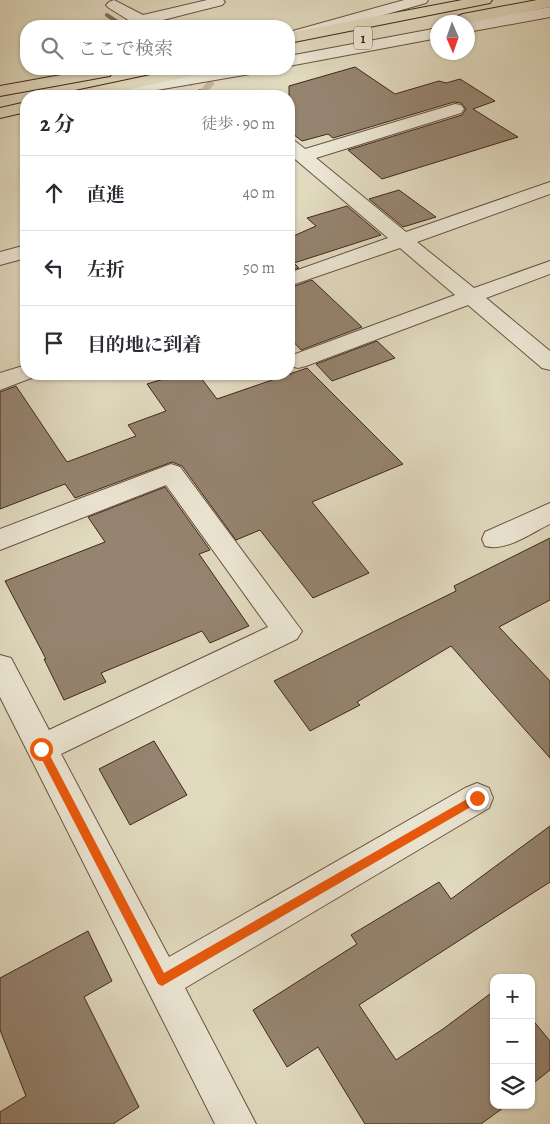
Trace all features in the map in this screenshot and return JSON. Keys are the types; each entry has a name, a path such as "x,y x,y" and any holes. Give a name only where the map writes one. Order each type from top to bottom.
{"highway":[{"name":"1","path":"295,36 485,0"},
{"path":"475,16 550,2"},
{"name":"1","path":"295,51 430,26"},
{"path":"0,91 87,75"},
{"path":"103,90 173,75"},
{"path":"0,113 20,109"}],"street":[{"path":"295,35 421,0"},
{"path":"114,3 124,8 138,20 143,20 217,2"},
{"path":"114,3 116,12 126,20"},
{"path":"475,26 550,12"},
{"path":"475,36 532,32"},
{"path":"295,61 430,34"},
{"path":"326,54 430,40"},
{"path":"129,90 215,75"},
{"path":"295,151 455,109"},
{"path":"295,151 550,363"},
{"path":"295,278 550,188"},
{"path":"0,259 20,253"},
{"path":"298,361 550,267"},
{"path":"0,382 20,374"},
{"path":"0,540 171,473 287,631 41,749"},
{"path":"495,539 550,513"},
{"path":"0,667 236,1124"},
{"path":"162,980 477,798"}],"building":[{"path":"355,67 395,94 439,81 446,83 460,79 495,101 473,109 518,137 382,179 348,150 462,115 466,109 461,103 454,102 333,138 328,134 302,141 295,136 295,90 289,90 289,86"},
{"path":"399,190 436,217 403,227 369,199"},
{"path":"347,206 381,235 295,263 295,235 316,226 307,218"},
{"path":"312,280 362,327 301,350 295,344 295,286"},
{"path":"377,341 395,358 332,381 316,364"},
{"path":"307,368 403,464 312,502 369,573 313,598 260,530 236,540 182,466 172,462 75,498 65,484 0,509 0,392 16,386 67,462 136,436 128,425 166,411 147,384 160,380 203,380 217,399 272,380 295,380 295,372"},
{"path":"165,487 210,550 199,554 249,626 210,643 202,631 101,673 106,682 64,700 44,659 46,659 5,581 105,542 88,517"},
{"path":"550,538 550,600 499,627 550,681 550,758 451,646 357,702 360,705 310,731 274,681 456,591 454,586"},
{"path":"154,741 187,795 130,825 99,769"},
{"path":"550,826 550,882 359,1005 396,1060 443,1029 490,994 490,1109 502,1109 481,1124 365,1124 318,1047 287,1067 253,1010 357,944 351,935 439,882 451,899"},
{"path":"88,931 112,981 84,997 139,1107 113,1124 0,1124 0,1112 26,1096 0,1030 0,978"},
{"path":"535,1023 550,1041 550,1070 535,1082"}],"waterway":[{"path":"107,15 114,20"}],"tunnel":[{"path":"191,75 209,90"}],"route":[{"path":"41,749 162,980 477,798"}]}
